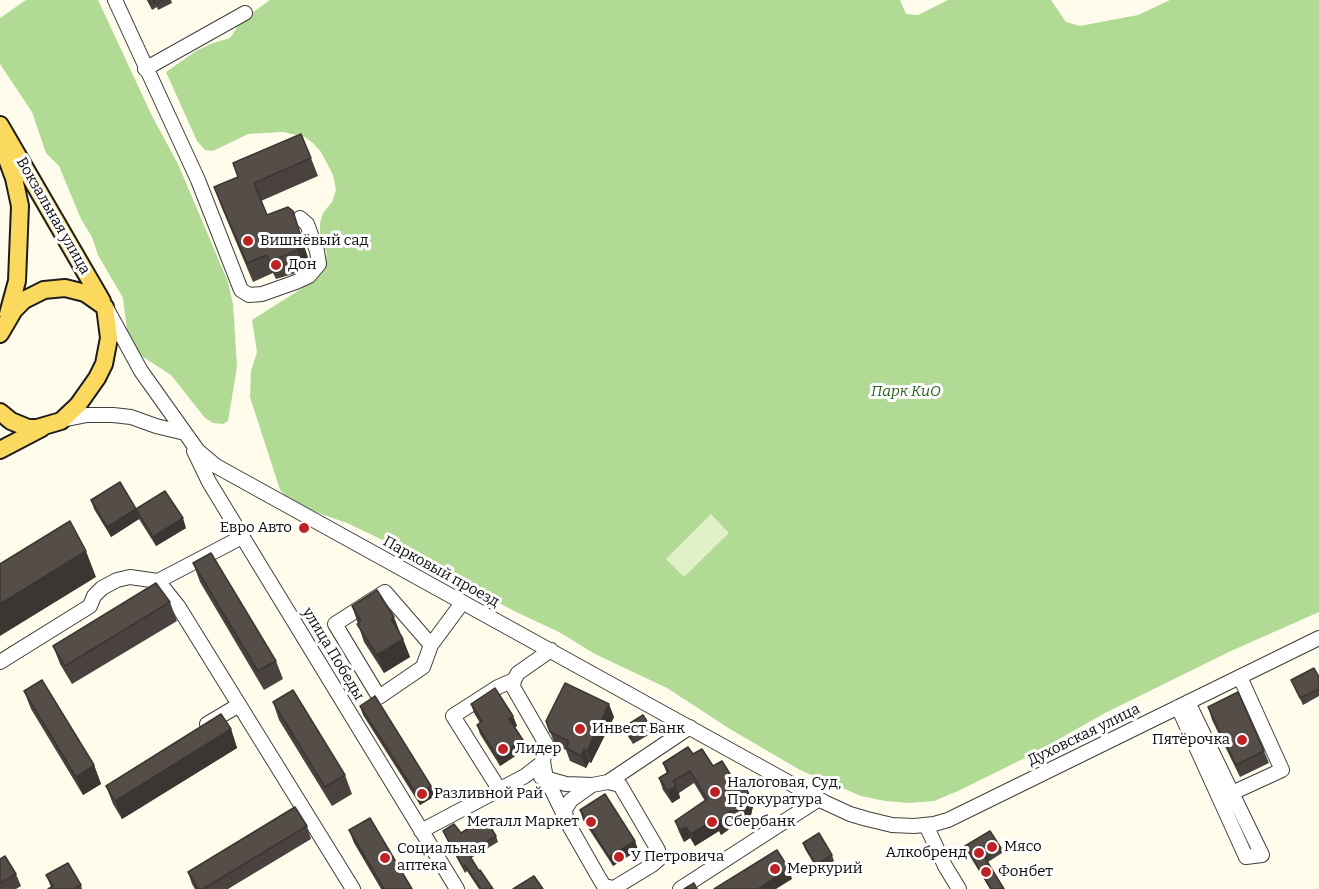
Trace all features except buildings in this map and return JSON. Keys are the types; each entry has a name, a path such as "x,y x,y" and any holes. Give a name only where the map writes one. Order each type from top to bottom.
{"main road":[{"name":"Вокзальная улица","path":"0,125 105,307"},
{"name":"Вокзальная улица","path":"0,140 14,178 20,206 17,281 2,329"},
{"path":"0,450 20,438 61,421 78,405 98,378 110,338 105,307 85,292 65,288 44,291 24,300 2,329"},
{"path":"0,412 11,421 28,428 51,425"}],"street":[{"path":"115,0 198,180 242,290 249,295 262,294 309,276 319,264 317,251 307,224 300,218"},
{"path":"145,69 245,12"},
{"name":"Парковый проезд","path":"105,307 141,370 198,451 216,466 819,799 850,814 879,822 926,825"},
{"path":"51,425 87,415 113,415 131,417 185,433"},
{"name":"улица Победы","path":"185,433 220,501 457,889"},
{"path":"0,662 90,606 94,596 102,588 117,580 130,577 158,581 243,537"},
{"path":"158,581 178,606 353,889"},
{"path":"431,645 385,592 335,624 378,697 423,667 431,645 462,603"},
{"name":"Духовская улица","path":"926,825 955,817 1319,638"},
{"path":"525,776 546,778 566,784 608,782 620,785 658,850 659,859 624,884 614,888 604,886 566,820 546,778 543,762 546,744 513,687 518,673 551,650"},
{"path":"1232,793 1282,771 1242,695 1240,677"},
{"path":"499,789 453,716 498,687 514,680"},
{"path":"1183,704 1196,718 1262,855 1246,857 1196,718"},
{"path":"199,730 239,705"},
{"path":"608,782 690,727"},
{"path":"421,831 525,776 543,762"},
{"path":"566,820 565,809 571,800 592,784"},
{"path":"680,889 819,799"},
{"path":"926,825 958,889"}],"green space":[{"path":"26,0 98,0 152,116 178,164 228,282 233,304 237,367 228,421 223,424 213,423 205,418 171,375 140,355 128,338 123,298 98,255 59,166 46,153 32,112 0,64 0,18"},
{"name":"Парк КиО","path":"270,0 900,0 906,14 918,15 948,0 1051,0 1066,22 1080,26 1138,15 1170,0 1319,0 1319,612 1231,651 1105,713 1029,756 958,791 934,801 910,803 885,801 861,796 800,770 730,729 667,688 595,654 559,632 514,611 393,545 347,523 293,504 280,490 250,397 251,371 257,352 252,320 312,282 323,267 327,254 320,233 320,223 336,190 333,175 314,144 305,137 283,132 248,134 213,151 205,150 197,141 166,72 196,51 230,38 242,20"},
{"path":"711,514 729,533 684,577 666,559"}],"place":[{"name":"Вишнёвый сад","path":"248,241"},
{"name":"Дон","path":"276,265"},
{"name":"Евро Авто","path":"304,528"},
{"name":"Инвест Банк","path":"580,729"},
{"name":"Пятёрочка","path":"1242,740"},
{"name":"Лидер","path":"503,749"},
{"name":"Налоговая, Суд, Прокуратура","path":"715,792"},
{"name":"Разливной Рай","path":"422,794"},
{"name":"Металл Маркет","path":"591,822"},
{"name":"Сбербанк","path":"712,822"},
{"name":"Мясо","path":"992,847"},
{"name":"Алкобренд","path":"979,853"},
{"name":"У Петровича","path":"619,857"},
{"name":"Социальная аптека","path":"385,858"},
{"name":"Меркурий","path":"775,869"},
{"name":"Фонбет","path":"986,872"}]}
